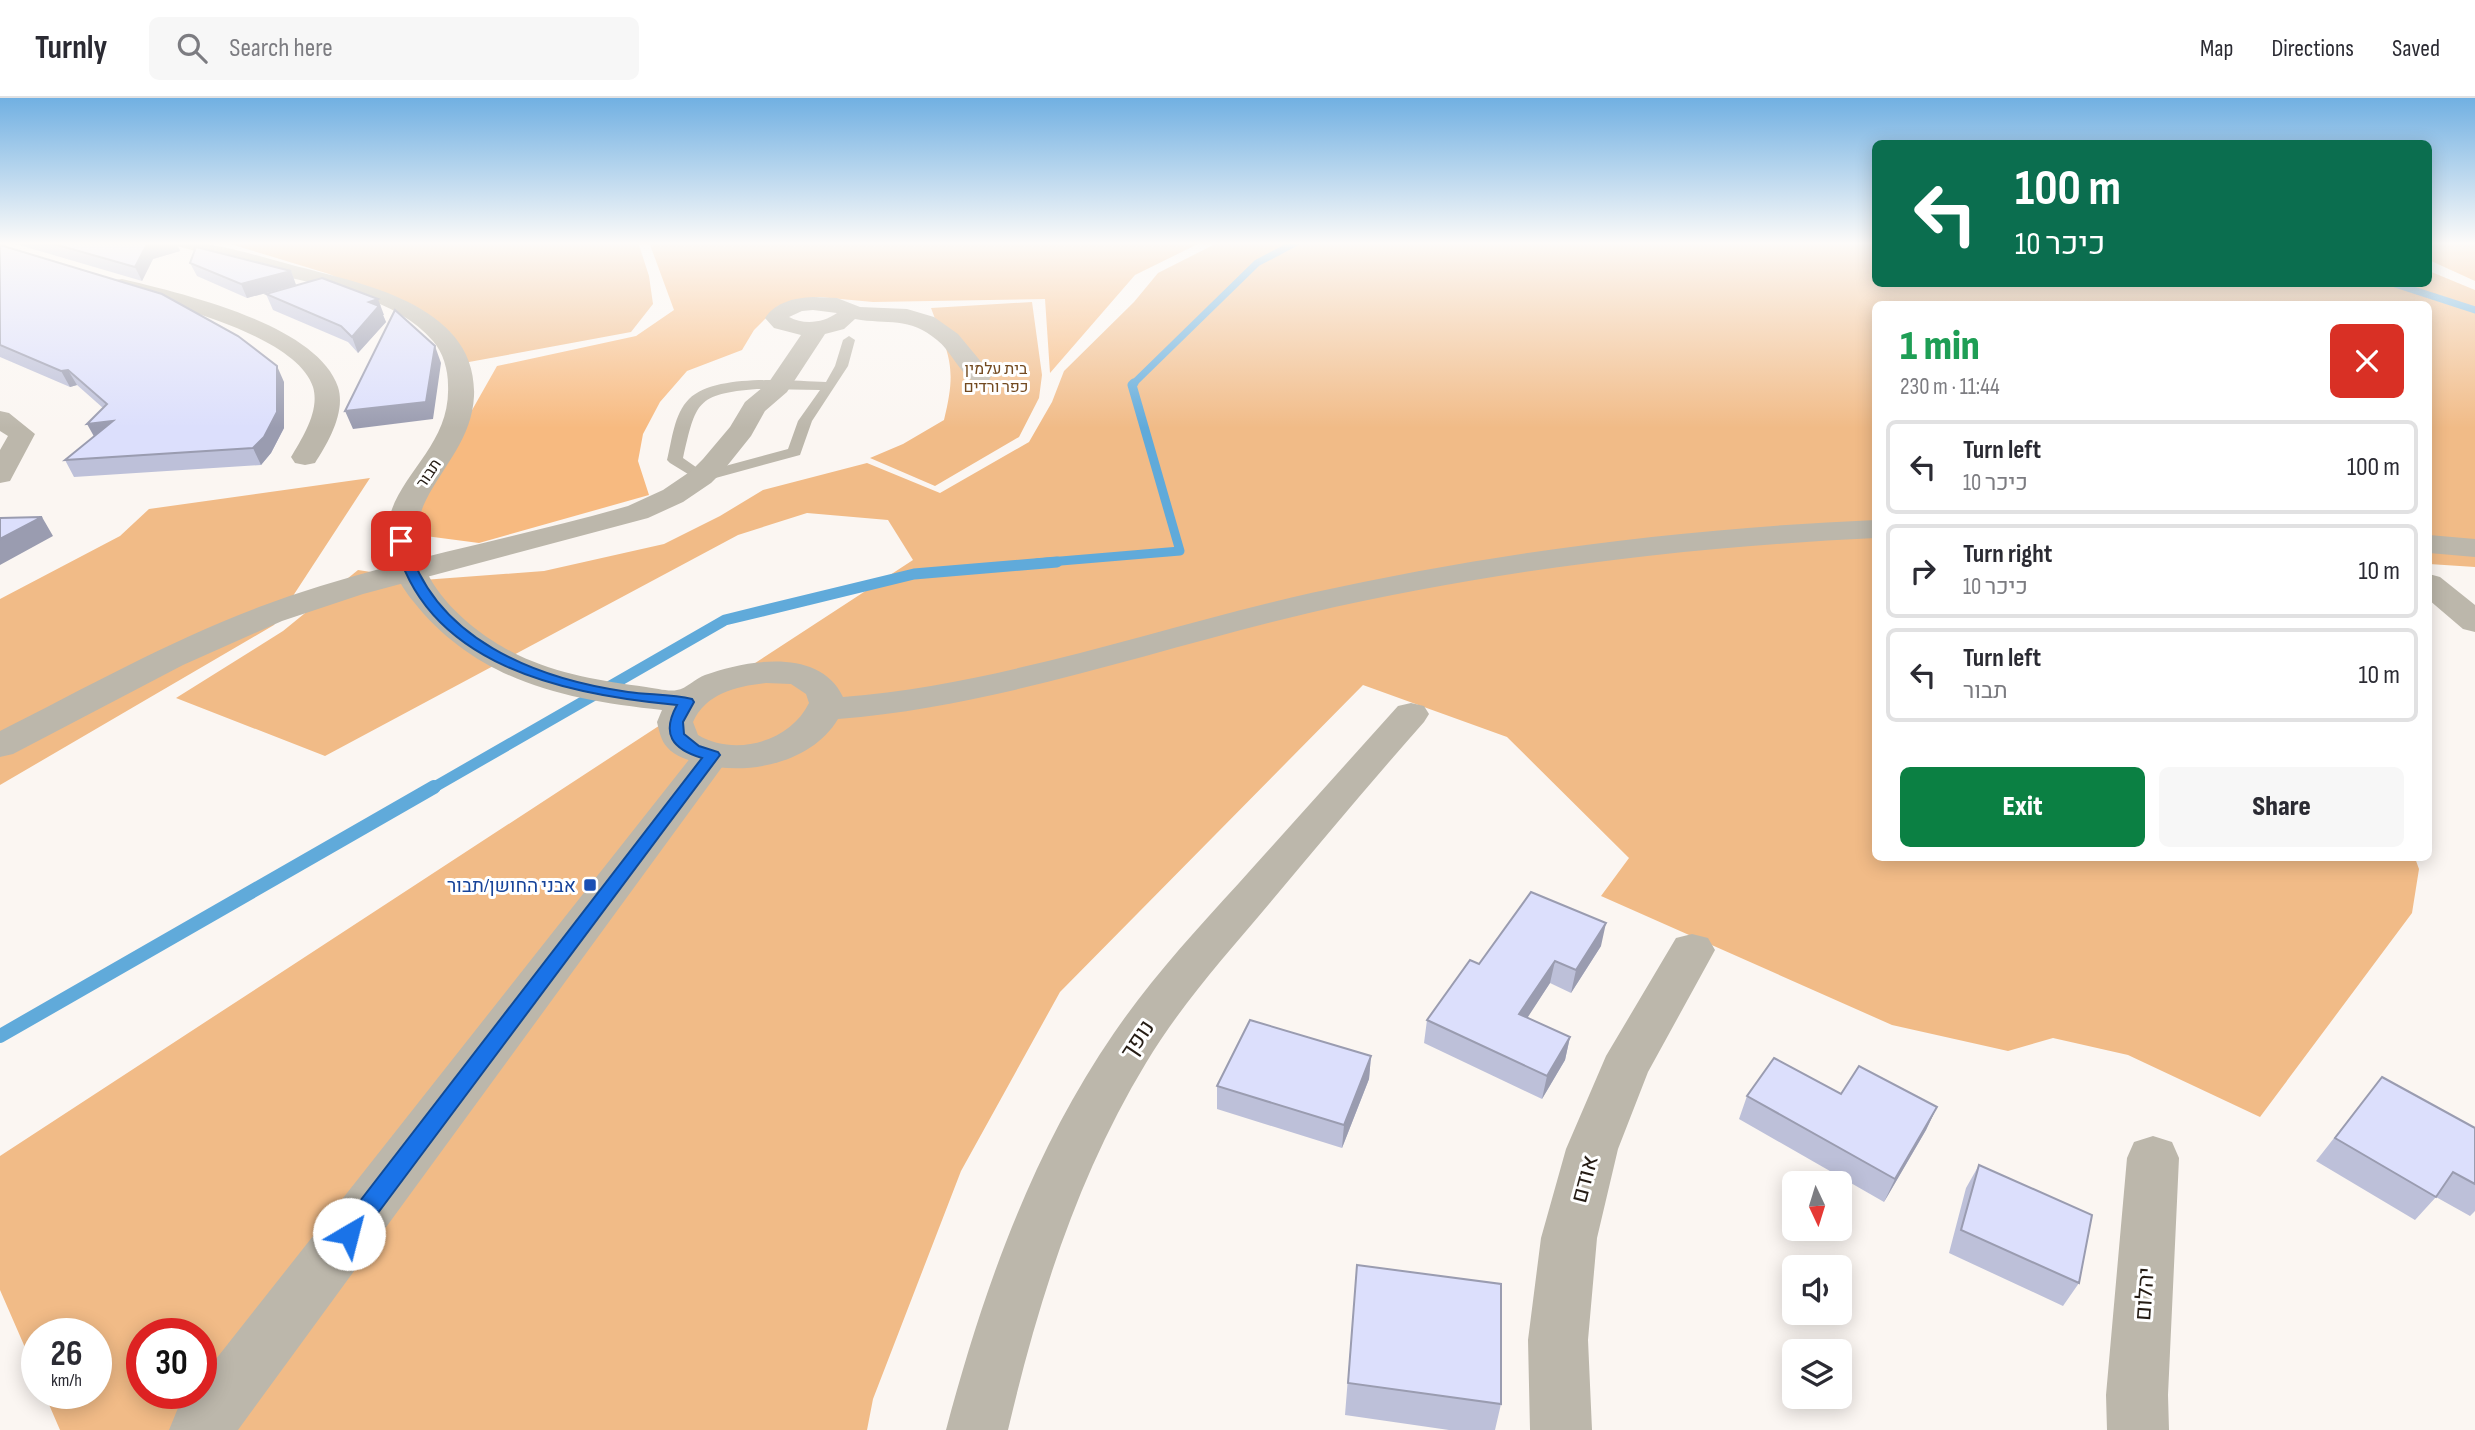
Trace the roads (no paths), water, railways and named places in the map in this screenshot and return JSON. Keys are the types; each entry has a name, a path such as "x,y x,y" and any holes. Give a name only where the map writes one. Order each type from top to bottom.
{"street":[{"path":"186,304 222,315 285,341 311,362 325,387 323,421 305,457"},
{"path":"222,315 258,304"},
{"name":"תבור","path":"391,304 421,319 439,334 452,351 460,371 463,394 457,420 444,451 415,493 404,519 401,541 412,574 425,596 448,622 469,640 496,657 538,674 627,696 687,702"},
{"path":"810,304 794,307 776,318 784,326 818,327 841,321 849,312"},
{"path":"830,304 839,305 849,312 886,312 927,322 954,340 980,375"},
{"path":"0,746 171,658 245,624 324,595 412,574 638,512 673,496 701,477 743,430 754,407 778,387 818,327"},
{"path":"0,419 22,434 0,475"},
{"path":"826,709 885,705 975,691 1231,621 1366,590 1494,567 1698,541 1872,529"},
{"path":"2432,544 2475,548"},
{"path":"2432,586 2475,622"},
{"path":"778,672 797,675 819,686 826,696 826,709 811,730 784,746 749,756 712,755 693,750 677,735 675,722 687,702 711,685 732,677 778,672"},
{"name":"נופך","path":"977,1430 995,1354 1022,1269 1053,1191 1088,1117 1130,1048 1175,983 1410,714"},
{"path":"200,1430 712,755"},
{"name":"אודם","path":"1561,1430 1558,1340 1569,1238 1592,1149 1624,1070 1692,950"},
{"name":"יהלום","path":"2138,1430 2137,1395 2153,1158"}],"lane":[{"path":"830,386 715,390 695,401 685,417 675,460 701,477 794,452 803,424 830,386 845,363 849,340"}],"waterway":[{"path":"1132,385 1215,304"},
{"path":"2457,304 2475,310"},
{"path":"1037,563 1180,551 1132,385"},
{"path":"431,789 725,620 914,574 1057,562"},
{"path":"0,1036 434,787"}],"place":[{"name":"אבני החושן/תבור","path":"590,885"}],"park label":[{"name":"בית עלמין כפר ורדים","path":"996,377"}]}
